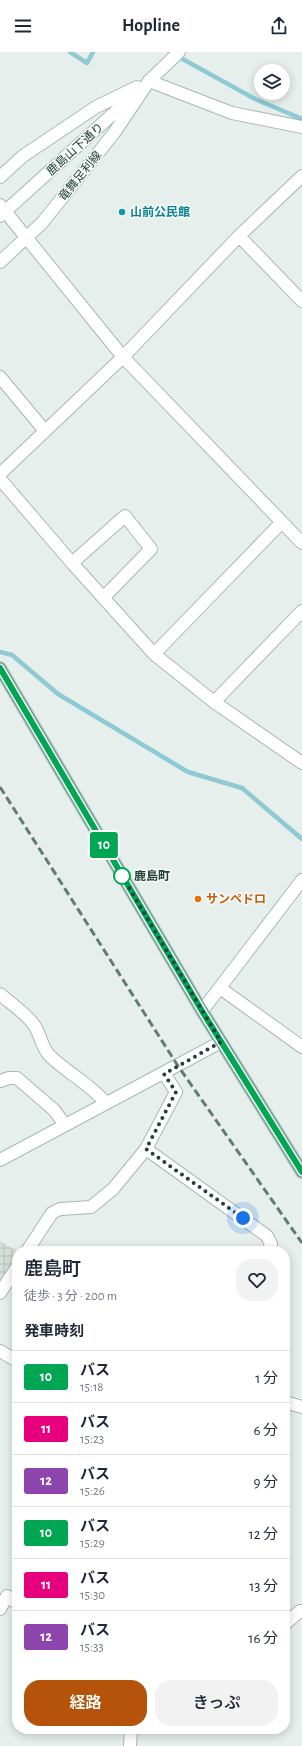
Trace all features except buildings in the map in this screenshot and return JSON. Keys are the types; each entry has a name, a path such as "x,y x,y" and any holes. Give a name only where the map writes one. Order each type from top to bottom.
{"main road":[{"path":"0,668 202,1011 302,1172"}],"street":[{"name":"竜舞足利線","path":"0,262 42,223 76,183 114,133 149,81 179,52"},
{"name":"竜舞足利線","path":"0,177 23,156 96,107 149,81"},
{"path":"149,81 232,113 302,127"},
{"name":"鹿島山下通り","path":"2,211 149,81"},
{"path":"0,474 123,357 239,236 302,176"},
{"path":"2,211 26,238 123,357 302,543"},
{"path":"239,236 302,301"},
{"path":"0,377 45,431"},
{"path":"0,479 72,563 154,654 214,702 302,763"},
{"path":"72,563 125,516 151,550 104,598"},
{"path":"154,654 282,522"},
{"path":"214,702 302,611"},
{"path":"202,1011 302,880"},
{"path":"220,988 302,1047"},
{"path":"0,994 26,1016 35,1026 43,1047 49,1055 96,1090 106,1103"},
{"path":"0,1160 106,1103 164,1074 221,1042"},
{"path":"30,1246 52,1213 60,1209 91,1207 113,1189 146,1149 176,1092 164,1074"},
{"path":"0,1081 9,1078 17,1078 54,1110 65,1125"},
{"path":"146,1149 268,1236 270,1246"},
{"path":"0,1293 12,1275"},
{"path":"0,1351 12,1358"},
{"path":"290,1403 302,1407"},
{"path":"0,1609 7,1596 12,1600"},
{"path":"290,1620 300,1611 302,1612"},
{"path":"130,1746 131,1734"}],"shaded area":[{"path":"0,1241 12,1248 12,1266 0,1285"}],"waterway":[{"path":"70,52 87,63 93,52"},
{"path":"170,52 255,99 302,119"},
{"path":"0,652 12,655 58,694 188,772 242,788 302,839"}],"railway":[{"path":"0,787 178,1066 302,1243"}],"bus line":[{"name":"10","path":"0,668 202,1011 302,1172"}],"place":[{"name":"山前公民館","path":"122,212"},
{"name":"鹿島町","path":"122,876"},
{"name":"サンペドロ","path":"198,899"}],"route":[{"path":"122,876 221,1042 164,1074 176,1092 146,1149 243,1218"}]}
